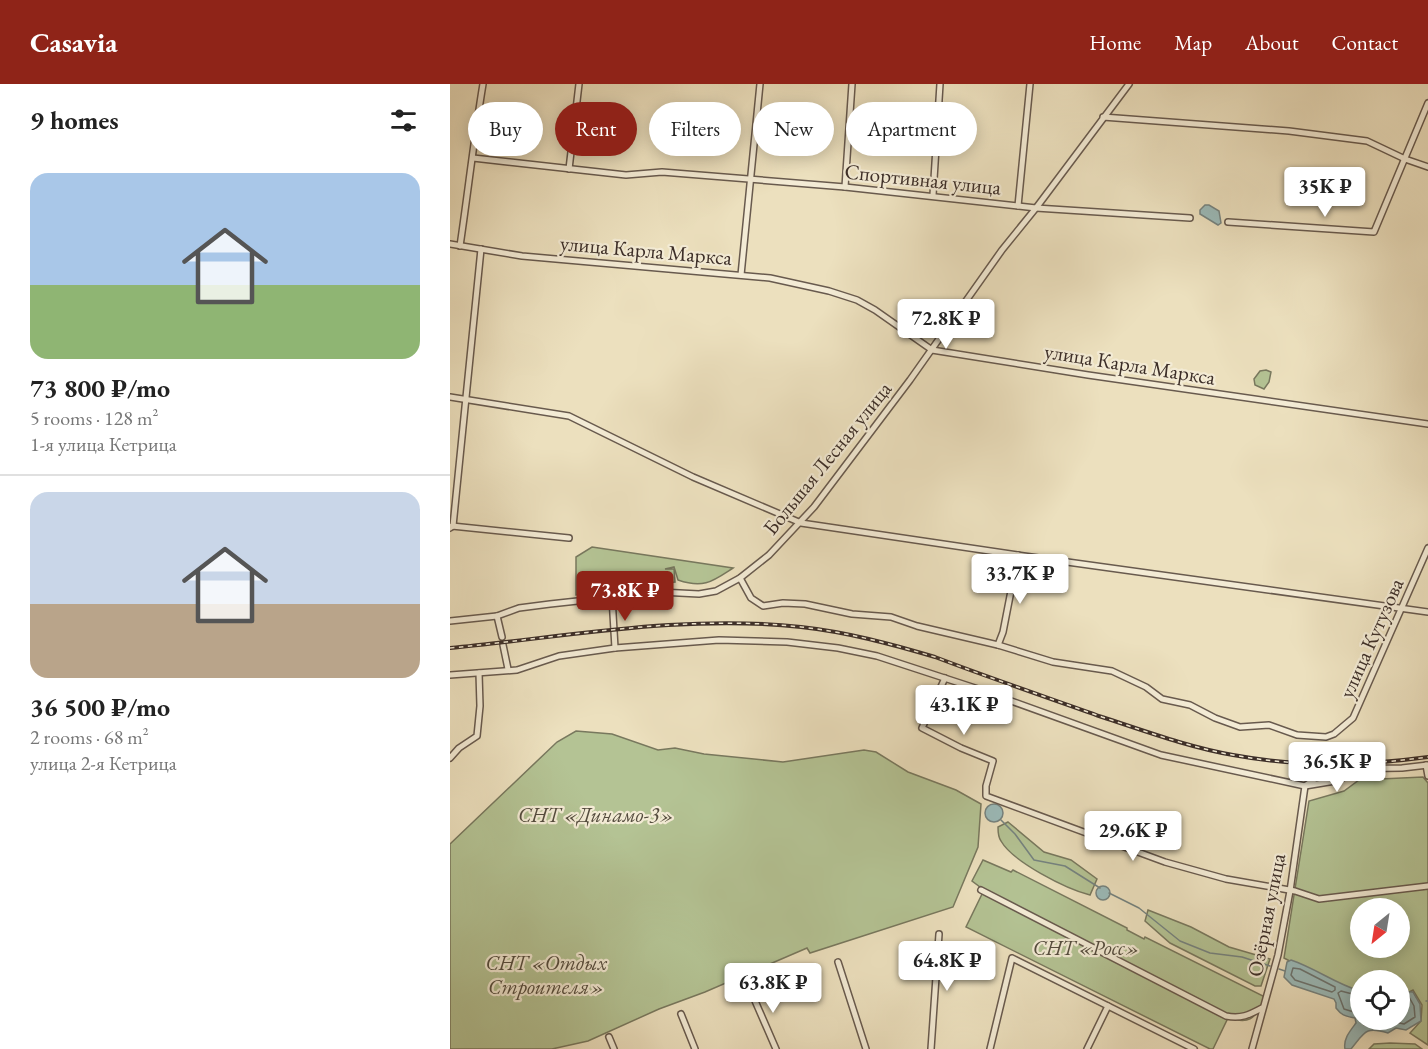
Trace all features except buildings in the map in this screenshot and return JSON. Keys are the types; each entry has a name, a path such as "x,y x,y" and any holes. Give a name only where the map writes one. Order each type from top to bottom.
{"street":[{"path":"460,246 483,84"},
{"path":"569,169 579,84"},
{"path":"741,274 760,84"},
{"path":"845,187 852,84"},
{"path":"933,195 940,84"},
{"path":"1018,206 1030,84"},
{"name":"Большая Лесная улица","path":"450,621 498,616 519,608 612,597 660,592 699,594 716,591 740,578 769,555 801,522 932,350 1002,250 1129,84"},
{"path":"1228,222 1374,232 1428,103"},
{"path":"1103,117 1289,131 1366,141 1428,167"},
{"name":"Спортивная улица","path":"473,158 626,175 662,172 933,195 1036,208 1190,218"},
{"name":"улица Карла Маркса","path":"450,244 522,256 741,274 800,284 857,300 875,309 932,350 1428,424"},
{"path":"481,249 467,399 451,527 569,538"},
{"path":"450,397 569,416 693,477 801,522 1018,555 1428,612"},
{"name":"улица Кутузова","path":"998,645 1053,662 1112,671 1146,687 1162,699 1190,705 1215,718 1240,727 1269,725 1310,737 1334,734 1353,718 1428,548"},
{"path":"740,578 751,598 763,606 783,603 805,604 846,614 891,617 917,626 998,645 1003,632 1018,555"},
{"path":"612,597 615,648"},
{"path":"498,616 502,637"},
{"path":"450,675 517,670 559,656 615,648 719,640 787,642 838,648 877,656 1161,755 1305,786 1335,781 1357,769"},
{"path":"503,645 508,669"},
{"path":"450,758 459,748 477,736 480,706 479,673"},
{"path":"945,678 922,728 993,761 986,786 986,796 1165,862 1226,879 1319,899 1428,886"},
{"path":"1305,786 1329,772 1357,769 1427,765 1428,776"},
{"name":"Озёрная улица","path":"1252,1049 1273,973 1290,891 1305,786"},
{"path":"981,890 1226,1016 1237,1018 1247,1016 1262,1008"},
{"path":"931,1049 939,934"},
{"path":"990,1049 1012,958 1194,1049"},
{"path":"838,962 866,1049"},
{"path":"750,987 776,1049"},
{"path":"1087,1049 1108,1006"},
{"path":"681,1014 695,1049"},
{"path":"609,1037 614,1049"},
{"path":"1171,1049 1175,1041"}],"green space":[{"path":"1260,371 1271,372 1269,382 1264,389 1255,385 1254,379"},
{"path":"592,547 733,568 714,580 695,584 678,580 674,567 665,569 674,569 675,582 633,585 631,575 621,589 576,595 576,557"},
{"path":"576,731 612,734 658,750 675,748 704,754 783,762 864,750 876,752 908,772 956,790 981,804 978,847 953,907 810,953 807,948 588,1041 552,1049 450,1049 450,844 557,742"},
{"path":"1423,777 1428,783 1428,1045 1410,1033 1421,1021 1422,1005 1413,990 1410,992 1410,970 1350,970 1350,992 1284,958 1309,801 1344,791 1359,780"},
{"path":"1008,822 1044,852 1071,860 1097,879 1090,895 1054,881 1028,866 1007,849 1001,841 998,827"},
{"name":"СНТ «Росс»","path":"983,860 1011,872 1013,870 1127,928 1144,939 1145,937 1267,998 1252,1018 1236,1020 1228,1018 1213,1049 1210,1049 966,927 984,890 972,881"},
{"path":"1148,910 1191,927 1229,947 1270,959 1261,986 1255,986 1170,943 1145,921"},
{"path":"1374,1044 1415,1044 1422,1049 1369,1049"}],"water":[{"path":"1205,205 1219,211 1221,223 1218,225 1200,214 1200,210"},
{"path":"994,804 1000,807 1003,813 1000,819 994,822 988,819 985,813 988,807"},
{"path":"1103,886 1108,888 1110,893 1108,898 1103,900 1098,898 1096,893 1098,888"},
{"path":"1291,960 1309,967 1350,987 1350,1017 1340,1013 1334,999 1292,985 1284,977 1287,962"},
{"path":"1410,992 1413,992 1420,1004 1421,1021 1410,1028"},
{"path":"1351,1030 1374,1030 1366,1032 1351,1049 1345,1049"},
{"path":"1374,1030 1393,1030 1388,1033"}],"waterway":[{"path":"1001,820 1015,834 1034,860 1065,866 1100,888"},
{"path":"1109,893 1139,908 1180,941 1210,953 1242,957 1270,966"},
{"path":"1279,969 1285,971"}],"railway":[{"path":"450,648 669,625 713,623 801,627 869,639 935,657 1102,717 1216,752 1282,762 1330,764 1428,757"}],"park label":[{"name":"СНТ «Динамо-3»","path":"596,814"},
{"name":"СНТ «Отдых Строителя»","path":"546,974"}]}
